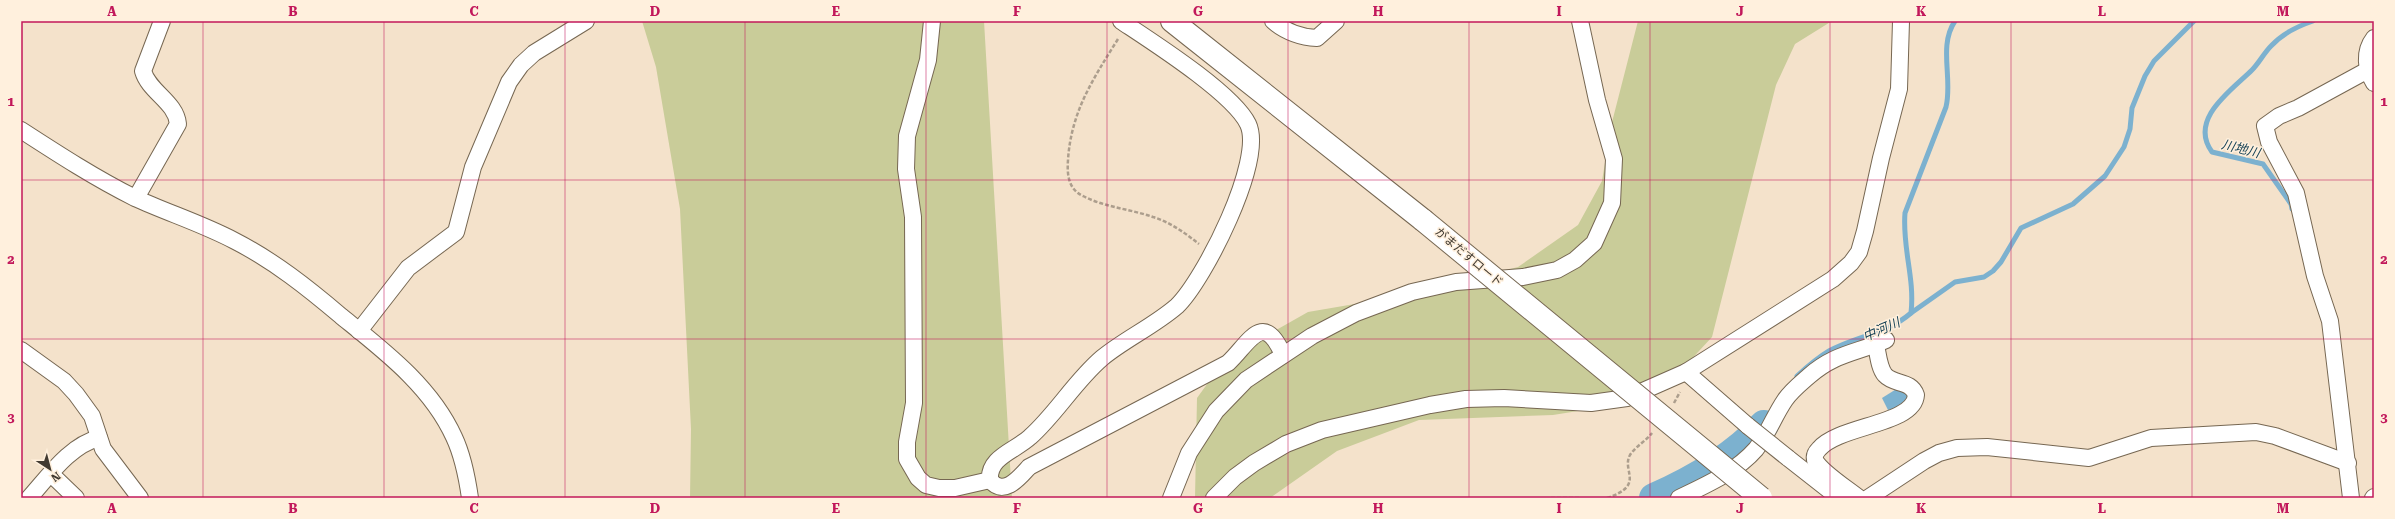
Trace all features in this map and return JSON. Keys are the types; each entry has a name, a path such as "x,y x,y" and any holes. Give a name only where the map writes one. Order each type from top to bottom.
{"highway":[{"name":"がまだすロード","path":"1172,21 1423,220 1761,498"}],"street":[{"path":"136,198 178,124 174,111 147,81 143,71 162,21"},
{"path":"359,331 408,268 456,232 473,167 509,82 521,65 534,52 586,21"},
{"path":"932,21 928,60 907,136 906,169 913,217 914,403 907,442 907,460 918,478 926,485 939,488 955,488 990,480"},
{"path":"1273,21 1283,29 1302,37 1317,38 1336,21"},
{"path":"1171,498 1188,453 1216,411 1246,380 1283,355 1340,321 1393,298 1427,288 1456,282 1542,274 1557,270 1575,260 1594,244 1612,204 1614,159 1597,100 1580,21"},
{"path":"1214,498 1235,477 1254,463 1286,444 1322,430 1430,404 1466,399 1504,398 1591,403 1627,398 1686,372 1833,279 1852,263 1859,252 1865,231 1880,158 1899,89 1901,21"},
{"path":"1124,23 1208,83 1240,113 1248,124 1251,136 1251,151 1248,166 1234,208 1211,253 1187,294 1177,306 1102,358 1030,437 998,459 991,467 990,480 994,485 1002,488 1007,486 1016,481 1028,467 1228,363 1239,353 1247,340 1257,333 1265,333 1272,337 1278,344 1283,355"},
{"path":"2351,498 2330,322 2315,276 2296,193 2269,142 2265,126 2278,116 2370,77 2367,51 2374,38"},
{"path":"24,137 99,180 136,198 235,240 268,259 298,280 410,376 442,415 454,436 463,459 470,498"},
{"path":"1679,498 1709,484 1744,461 1768,431 1787,397 1810,375 1832,360 1851,351 1881,342 1883,373 1889,379 1911,387 1916,395 1914,404 1898,416 1832,437 1820,447 1815,455 1815,459 1824,470 1859,498"},
{"path":"21,350 64,381 76,394 92,416 103,449 140,498"},
{"path":"1686,372 1748,426 1838,498"},
{"path":"1868,498 1924,461 1939,453 1957,448 1988,447 2089,458 2151,438 2256,432 2275,436 2348,463"},
{"path":"30,498 51,474 83,445 99,438"},
{"path":"51,474 76,498"}],"path":[{"path":"1124,23 1089,86 1075,117 1069,143 1067,173 1071,184 1083,197 1154,217 1181,230 1211,253"},
{"path":"1672,407 1680,394 1686,372"},
{"path":"1607,498 1619,493 1627,486 1631,478 1628,465 1630,456 1655,430"},
{"path":"1551,498 1581,498"}],"green space":[{"path":"642,21 984,21 1012,498 690,498 691,429 680,209 656,67"},
{"path":"1638,21 1832,21 1795,44 1776,85 1712,337 1673,379 1628,403 1553,415 1419,420 1337,451 1270,498 1195,498 1197,398 1218,369 1264,337 1308,312 1413,294 1518,267 1578,225 1602,181 1611,126"}],"water":[{"path":"1898,388 1908,395 1906,401 1901,406 1888,410 1882,398"}],"waterway":[{"name":"中河川","path":"1797,376 1829,351 1892,326 1911,313 1912,300 1905,238 1905,213 1946,107 1948,96 1947,41 1955,21"},
{"path":"1911,313 1955,282 1984,277 1993,271 2001,262 2021,228 2073,204 2105,176 2124,147 2130,129 2132,108 2145,76 2154,61 2194,21"},
{"name":"川地川","path":"2292,209 2291,204 2263,164 2212,152 2206,140 2205,128 2209,117 2224,96 2252,70 2271,46 2290,31 2313,21"},
{"name":"中河川","path":"1654,498 1684,484 1713,467 1740,448 1764,425"}]}
